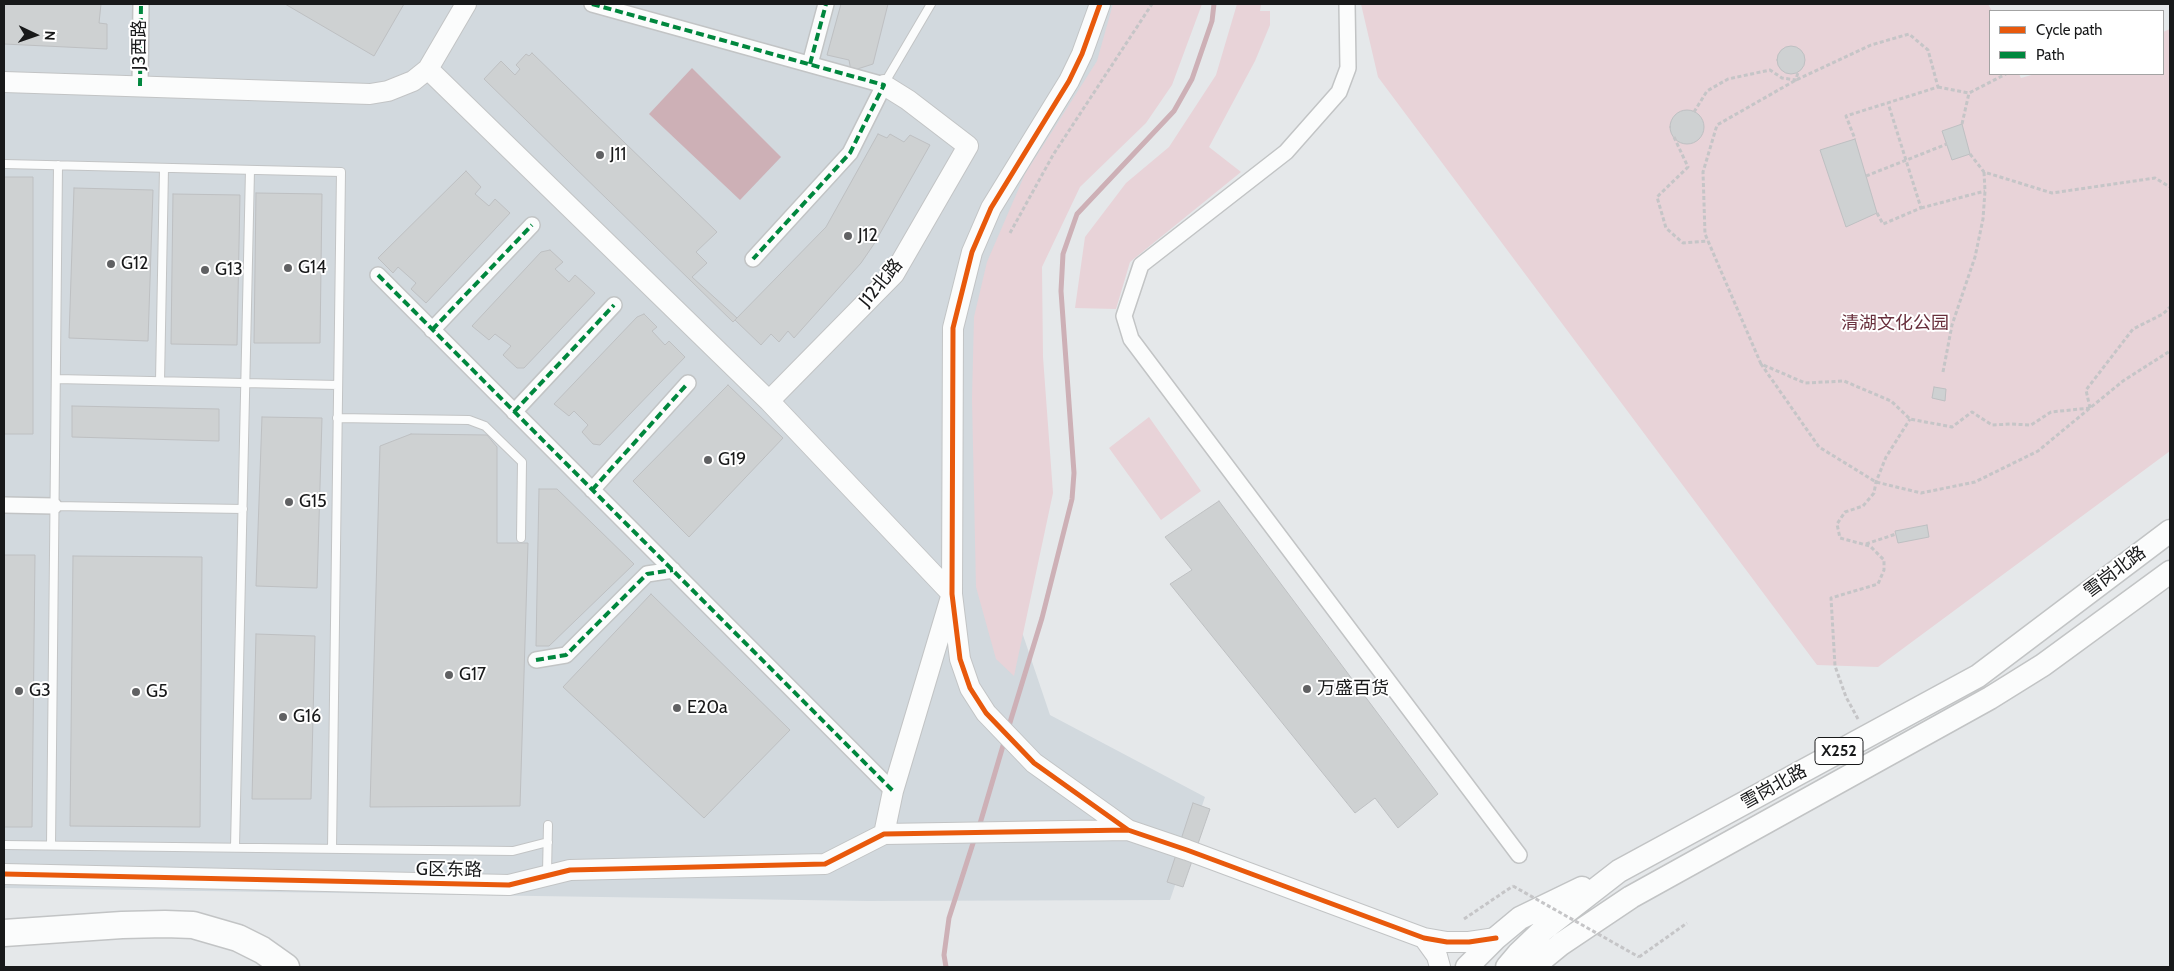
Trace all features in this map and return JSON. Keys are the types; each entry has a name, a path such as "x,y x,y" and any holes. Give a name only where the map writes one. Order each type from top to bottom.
{"highway":[{"path":"4,933 122,925 165,924 193,926 238,938 262,950 286,967"}],"main road":[{"name":"雪岗北路","path":"1507,967 1543,930 1619,872 1978,676 2170,530"},
{"name":"雪岗北路","path":"1533,967 1561,944 1631,897 1990,698 2043,665 2170,572"},
{"path":"1468,967 1496,938 1520,918 1619,872"},
{"path":"1544,967 1561,944"}],"street":[{"name":"J3西路","path":"140,86 141,4"},
{"path":"4,82 370,94 388,91 413,81 428,69 466,4"},
{"path":"592,4 884,86 850,153 753,258"},
{"path":"810,64 826,4"},
{"path":"1100,4 1078,63 991,208 972,252 953,328 952,594 960,659 970,688 986,712 1034,763 1128,830 1424,938 1447,942 1496,938"},
{"path":"1347,4 1348,68 1339,92 1286,152 1141,265 1124,316 1131,339 1519,855"},
{"path":"428,69 769,401 952,594"},
{"name":"J12北路","path":"769,401 894,274 968,146 908,100 884,86"},
{"path":"432,330 532,225"},
{"path":"378,275 893,791"},
{"path":"514,412 614,305"},
{"path":"592,490 688,383"},
{"path":"4,506 54,506"},
{"path":"536,660 566,654 647,574 673,570"},
{"path":"952,594 893,791 884,834 1128,830"},
{"name":"G区东路","path":"4,874 509,885 570,870 825,864 884,834"},
{"path":"1424,938 1437,956 1440,967"}],"lane":[{"path":"884,86 931,4"},
{"path":"4,164 341,172 332,848"},
{"path":"51,845 58,165"},
{"path":"160,381 164,168"},
{"path":"235,847 250,170"},
{"path":"56,379 338,385"},
{"path":"337,418 470,420 485,426 522,462 521,538"},
{"path":"54,506 243,508"},
{"path":"547,875 548,825"},
{"path":"4,845 513,850 548,842"}],"path":[{"path":"1010,233 1053,155 1152,4"},
{"path":"1938,86 1928,50 1909,34 1871,45 1796,80 1717,125 1703,172 1705,234 1761,364 1820,447 1876,482 1921,493 1975,482 2038,451 2122,381 2170,351"},
{"path":"1694,112 1706,91 1728,79 1770,70 1782,78 1796,80"},
{"path":"1796,80 1798,72"},
{"path":"1855,139 1846,116 1938,86 1969,93 2004,75"},
{"path":"1962,124 1969,93"},
{"path":"1888,103 1921,208"},
{"path":"1674,137 1688,167 1657,197 1666,228 1682,243 1708,241"},
{"path":"1866,176 1946,144"},
{"path":"1944,372 1952,325 1975,257 1983,219 1984,172 1970,154"},
{"path":"1984,172 2052,193 2155,178 2170,187"},
{"path":"1877,214 1883,224 1921,208 1985,191"},
{"path":"2090,408 2086,390 2134,329 2163,314 2170,307"},
{"path":"1761,364 1805,383 1844,381 1891,402 1910,418 1952,427 1972,412 1992,425 2031,425 2051,412 2090,408"},
{"path":"1867,736 1846,697 1835,666 1831,598 1878,584 1884,570 1884,560 1870,546 1840,538 1837,524 1845,512 1863,506 1874,493 1876,482 1886,457 1910,418"},
{"path":"1864,544 1896,534"},
{"path":"1464,919 1513,886 1639,957 1687,923"}],"shaded area":[{"path":"4,4 1161,4 1007,259 998,561 1050,715 1205,797 1170,900 868,901 4,888"},
{"path":"692,68 781,157 740,200 649,114"}],"green space":[{"path":"1113,4 1202,4 1172,85 1146,123 1080,187 1042,267 1043,357 1053,493 1014,676 996,659 976,587 972,399 974,317 987,262 1025,174 1097,61"},
{"path":"1237,4 1261,4 1260,11 1270,11 1270,25 1255,61 1209,147 1241,172 1130,262 1116,309 1075,308 1085,237 1126,183 1169,147 1216,75"},
{"name":"清湖文化公园","path":"1361,4 1988,4 1991,10 1989,10 1989,75 2020,75 2021,78 2032,75 2164,75 2164,32 2170,29 2170,451 1878,667 1817,665 1378,77"},
{"path":"1149,417 1201,491 1161,520 1109,448"}],"building":[{"path":"4,4 101,4 99,23 107,24 107,49 4,44"},
{"path":"285,4 404,4 374,56"},
{"path":"841,4 888,4 873,64 851,71 849,60 827,55"},
{"path":"1791,46 1801,50 1805,60 1801,70 1791,74 1781,70 1777,60 1781,50"},
{"name":"J11","path":"532,53 717,232 696,252 707,263 692,277 737,318 733,322 484,79 501,61 515,75 520,69 516,65 526,54 529,56"},
{"path":"1687,110 1699,115 1704,127 1699,139 1687,144 1675,139 1670,127 1675,115"},
{"path":"1962,124 1970,154 1952,160 1942,131"},
{"name":"J12","path":"878,134 887,138 890,134 904,142 910,135 930,145 874,244 861,263 794,338 788,331 779,342 771,334 761,345 735,320 826,227"},
{"path":"1855,139 1877,213 1846,227 1820,150"},
{"path":"466,171 481,187 475,194 489,206 495,199 510,213 426,303 411,289 416,283 398,267 393,273 378,258"},
{"path":"4,177 33,177 33,434 4,434"},
{"name":"G12","path":"74,188 153,190 148,341 69,338"},
{"name":"G14","path":"256,193 322,194 320,343 254,343"},
{"name":"G13","path":"173,194 240,195 237,345 171,344"},
{"path":"550,250 563,262 555,269 569,282 575,275 595,293 524,368 517,368 503,355 511,346 495,334 489,340 472,326 541,252"},
{"path":"644,314 657,327 652,331 665,345 669,341 685,357 600,445 593,444 582,432 588,425 574,411 569,416 554,404 637,317"},
{"name":"G19","path":"728,385 783,438 689,537 633,481"},
{"path":"1934,387 1946,389 1945,401 1932,398"},
{"path":"72,406 219,409 219,441 72,437"},
{"name":"G15","path":"262,417 322,418 317,588 256,586"},
{"name":"G17","path":"411,434 487,435 497,447 497,543 528,543 520,806 370,807 380,446"},
{"path":"539,489 557,489 634,564 549,646 536,646"},
{"name":"万盛百货","path":"1219,501 1438,794 1398,828 1375,798 1355,813 1170,584 1192,570 1165,537"},
{"path":"1927,525 1929,537 1898,543 1895,531"},
{"name":"G3","path":"4,555 35,555 32,827 4,827"},
{"name":"G5","path":"73,556 202,557 200,827 70,826"},
{"name":"E20a","path":"651,594 790,730 704,818 563,687"},
{"name":"G16","path":"256,634 315,636 311,799 252,799"},
{"path":"1193,803 1210,809 1183,887 1167,882"}],"waterway":[{"path":"1008,729 1042,618 1072,499 1074,473 1061,291 1063,254 1077,214 1174,111 1192,79 1212,21 1214,4"},
{"path":"979,827 1005,739"},
{"path":"946,967 944,955 949,918 975,837"}],"marked path":[{"path":"140,86 141,4"},
{"path":"592,4 884,85 850,153 753,259"},
{"path":"810,64 826,4"},
{"path":"432,330 532,225"},
{"path":"378,275 893,791"},
{"path":"514,412 614,305"},
{"path":"592,490 688,383"},
{"path":"536,660 566,655 647,574 673,570"}],"cycle path":[{"path":"1100,4 1082,54 1069,81 991,208 972,252 953,328 952,594 960,659 970,688 986,713 1034,763 1128,830 1424,938 1447,942 1469,942 1496,938"},
{"path":"4,874 509,885 570,870 825,864 884,834 1128,830"}],"place":[{"name":"J11","path":"600,155"},
{"name":"J12","path":"848,236"},
{"name":"G12","path":"111,264"},
{"name":"G14","path":"288,268"},
{"name":"G13","path":"205,270"},
{"name":"G19","path":"708,460"},
{"name":"G15","path":"289,502"},
{"name":"G17","path":"449,675"},
{"name":"万盛百货","path":"1307,689"},
{"name":"G3","path":"19,691"},
{"name":"G5","path":"136,692"},
{"name":"E20a","path":"677,708"},
{"name":"G16","path":"283,717"}]}
